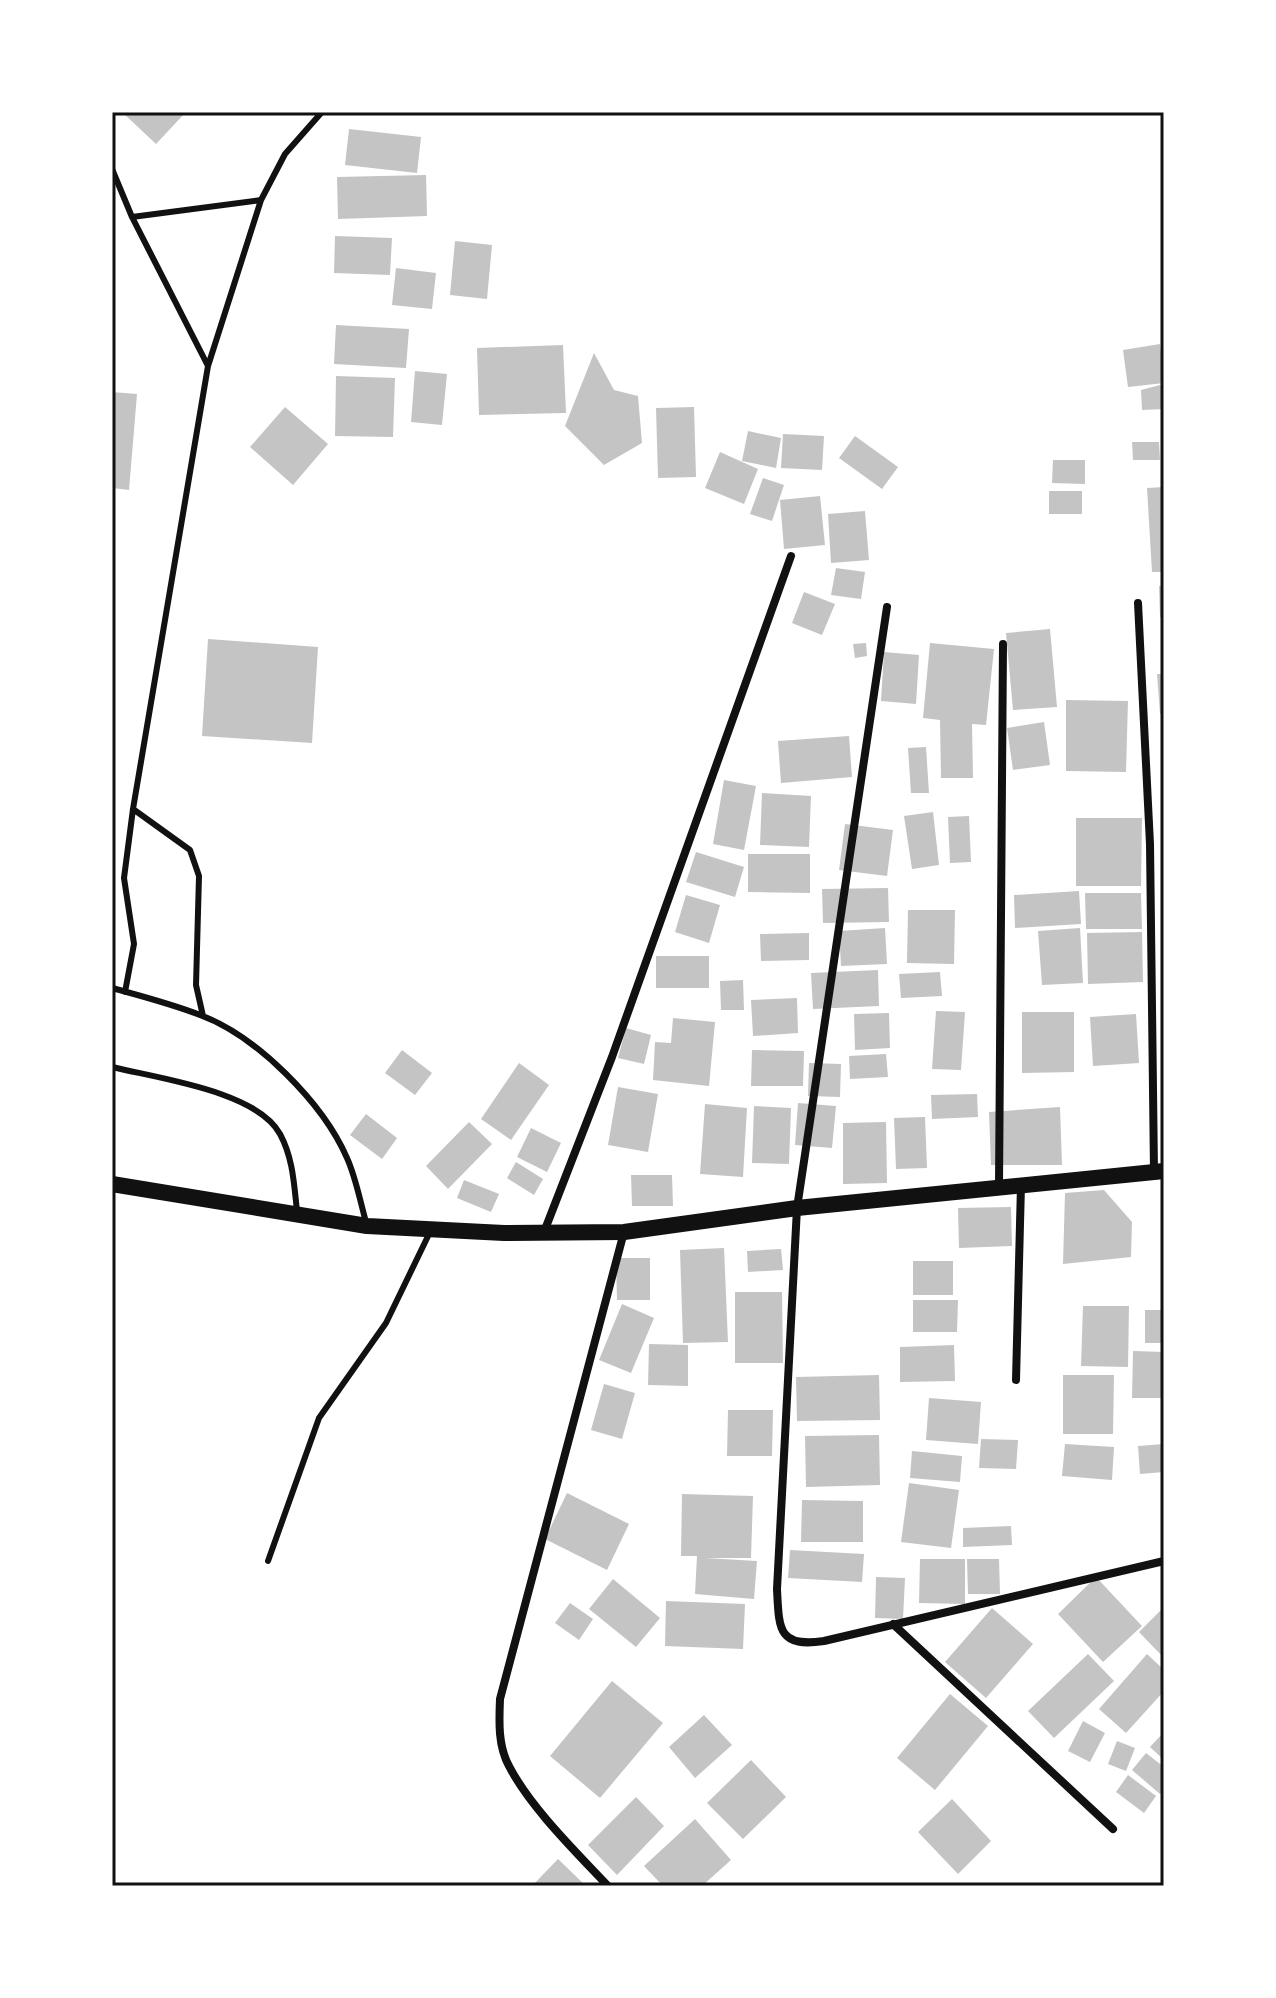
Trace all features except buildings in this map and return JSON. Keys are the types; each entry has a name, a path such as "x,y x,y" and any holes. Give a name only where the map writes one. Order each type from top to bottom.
{"main road":[{"path":"112,1184 367,1226 430,1232 544,1233 624,1232 797,1208 1159,1172"}],"street":[{"path":"544,1233 612,1057 791,556"},
{"path":"1138,603 1150,844 1159,1172"},
{"path":"887,607 797,1208 778,1616 782,1632 789,1641 804,1644 1164,1561"},
{"path":"999,1186 1003,644"},
{"path":"1016,1380 1021,1184"},
{"path":"608,1886 559,1833 508,1766 499,1732 500,1699 624,1232"},
{"path":"893,1624 1113,1829"}],"lane":[{"path":"125,992 134,944 124,878 133,809 208,366 261,200 285,154 322,112"},
{"path":"112,169 132,217 208,366"},
{"path":"132,217 261,200"},
{"path":"133,809 190,850 199,876 196,985 203,1016"},
{"path":"112,988 203,1016 248,1043 286,1074 320,1112 347,1158 367,1226"},
{"path":"112,1067 221,1094 259,1113 278,1130 291,1159 297,1215"},
{"path":"268,1561 319,1418 386,1323 430,1232"}]}
